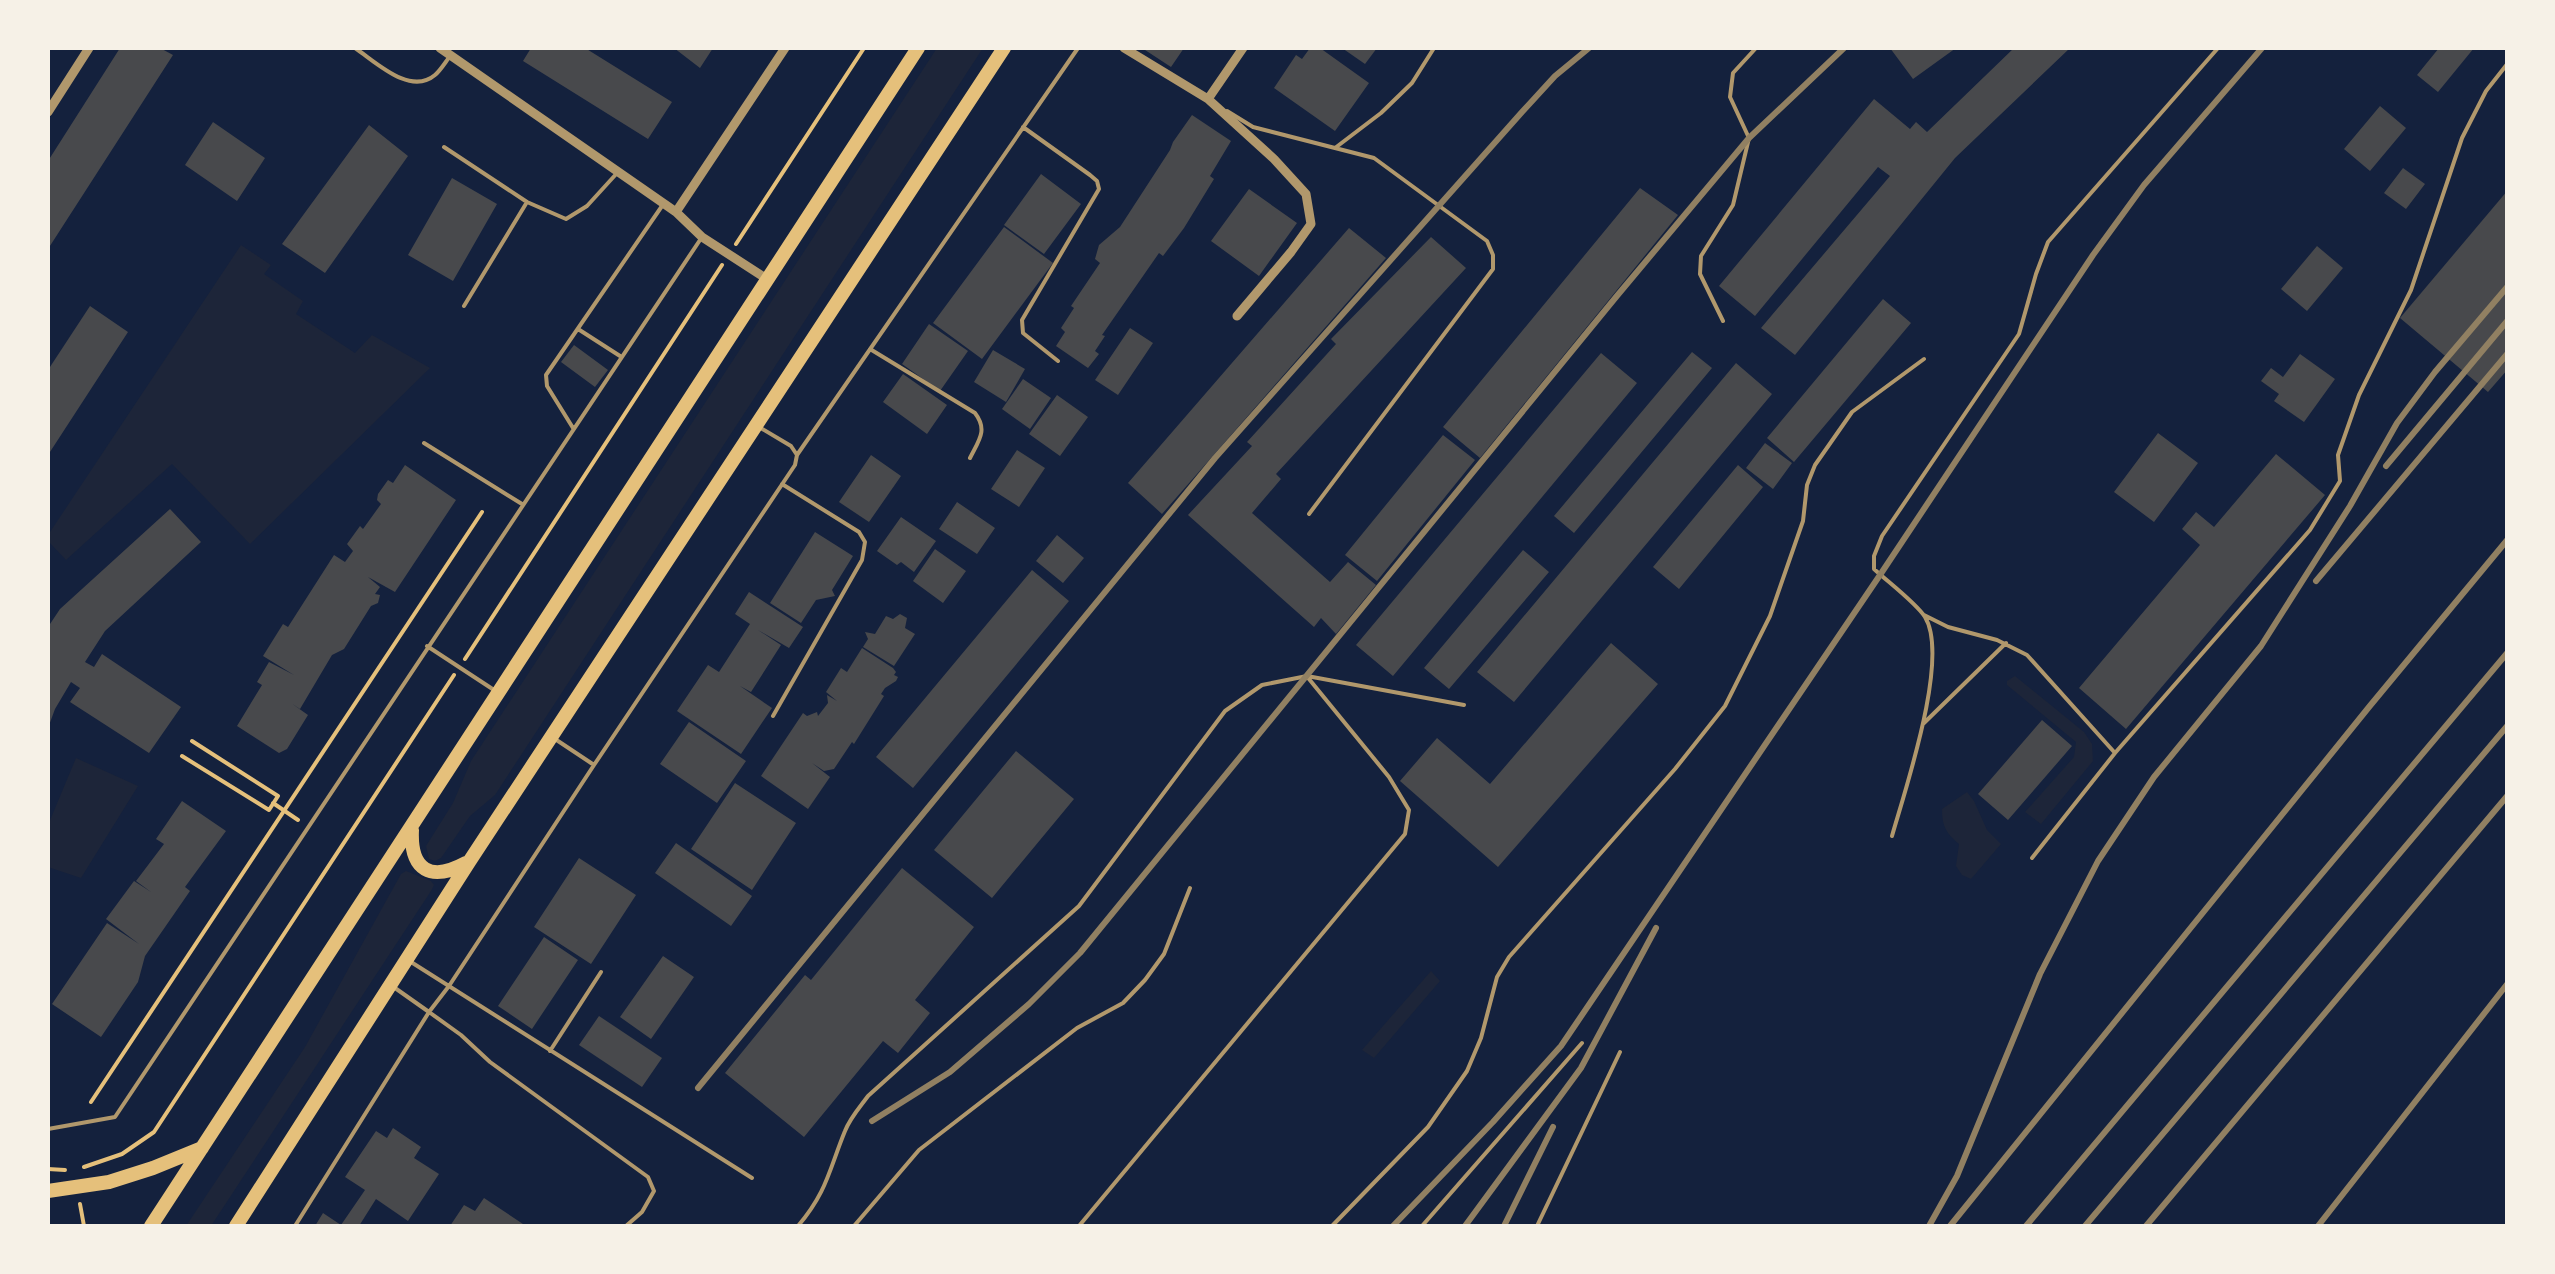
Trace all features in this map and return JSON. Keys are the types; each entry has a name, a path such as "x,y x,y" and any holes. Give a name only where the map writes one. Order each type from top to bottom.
{"highway":[{"path":"152,1226 918,48"},
{"path":"236,1226 469,862 1004,48"},
{"path":"412,829 412,854 426,870 443,872 469,862"},
{"path":"48,1191 109,1182 203,1148"},
{"path":"244,1226 248,1210"}],"street":[{"path":"48,112 89,48"},
{"path":"440,48 766,279"},
{"path":"676,212 786,48"},
{"path":"1124,48 1208,99 1306,194 1311,224 1237,316"},
{"path":"1208,99 1243,48"}],"lane":[{"path":"356,48 400,79 420,81 434,76 451,55"},
{"path":"295,1226 430,1012 782,484 797,455 1078,48"},
{"path":"1335,148 1412,83 1434,48"},
{"path":"1723,321 1700,274 1701,256 1734,205 1749,138 1730,97 1734,73 1756,48"},
{"path":"2115,754 2027,655 2006,643 1948,627 1924,615 1874,568 1874,556 1882,536 2019,334 2048,242 2218,48"},
{"path":"2032,858 2115,754 2310,530 2340,482 2338,455 2354,410 2410,290 2462,138 2486,90 2508,63"},
{"path":"1208,99 1253,128 1374,158 1488,241 1493,255 1492,269 1309,514"},
{"path":"1023,127 1090,175 1099,189 1022,320 1023,333 1058,362"},
{"path":"444,147 526,202 566,218 587,206 618,172"},
{"path":"464,306 526,202"},
{"path":"573,428 546,386 546,375 663,204"},
{"path":"48,1129 116,1117 702,237"},
{"path":"578,329 621,356"},
{"path":"870,348 974,413 982,430 970,458"},
{"path":"1332,1226 1428,1127 1467,1072 1481,1038 1497,977 1509,957 1675,769 1725,706 1770,616 1803,521 1814,465 1852,412 1924,360"},
{"path":"755,424 791,446 797,455"},
{"path":"424,443 522,504"},
{"path":"774,716 862,560 865,542 858,532 782,484"},
{"path":"1892,836 1924,723 1932,634 1924,615"},
{"path":"1924,723 2006,643"},
{"path":"427,646 499,693"},
{"path":"1079,1226 1405,834 1409,810 1389,777 1306,676"},
{"path":"798,1226 816,1204 846,1127 868,1096 1079,906 1225,710 1262,684 1306,676 1464,705"},
{"path":"551,737 594,764"},
{"path":"854,1226 919,1150 1078,1028 1123,1003 1134,992 1164,954 1190,888"},
{"path":"407,960 752,1178"},
{"path":"550,1050 602,972"},
{"path":"391,985 648,1177 654,1192 642,1212 626,1226"},
{"path":"1422,1226 1582,1043"},
{"path":"1537,1226 1620,1052"}],"path":[{"path":"48,1169 74,1170 122,1154 154,1132 864,48"},
{"path":"92,1102 482,512"},
{"path":"182,756 268,810 278,796 192,741"},
{"path":"273,803 299,820"},
{"path":"80,1200 84,1226"}],"shaded area":[{"path":"937,48 983,48 495,795 470,816 441,858 429,859 426,846 453,803 471,761"},
{"path":"241,245 271,265 264,274 303,301 296,314 355,353 372,335 430,368 250,544 172,464 66,560 48,541 48,535"},
{"path":"2015,676 2084,732 2092,744 2093,761 2041,824 2025,812 2074,757 2076,742 2007,685"},
{"path":"76,758 138,786 81,878 48,867 48,825"},
{"path":"1967,792 1987,830 2001,844 1971,879 1956,866 1959,844 1946,829 1942,815 1942,809"},
{"path":"406,871 431,881 431,891 211,1226 186,1226 305,1047"},
{"path":"1431,971 1440,981 1374,1058 1362,1050"}],"building":[{"path":"120,48 160,48 173,55 48,249 48,161"},
{"path":"531,48 585,48 672,102 648,139 523,61"},
{"path":"674,48 713,48 700,68"},
{"path":"1142,48 1184,48 1171,67"},
{"path":"1310,48 1320,48 1369,83 1335,131 1274,88 1296,55 1302,59"},
{"path":"1342,48 1377,48 1365,64"},
{"path":"1890,48 1956,48 1913,79"},
{"path":"2014,48 2070,48 1955,158 1795,355 1761,328 1890,176 1878,167 1755,316 1719,286 1874,99 1910,129 1916,122 1927,132"},
{"path":"2439,48 2474,48 2438,92 2417,75"},
{"path":"2380,106 2406,128 2370,171 2344,149"},
{"path":"1192,115 1231,141 1210,176 1214,179 1184,228 1163,256 1159,253 1102,335 1105,336 1095,351 1099,354 1088,368 1056,346 1065,332 1061,328 1100,263 1095,259 1099,245 1120,227"},
{"path":"213,122 265,158 237,201 185,165"},
{"path":"369,125 408,156 325,273 282,244"},
{"path":"2403,168 2425,184 2406,209 2384,193"},
{"path":"1041,174 1081,204 1044,254 1004,225"},
{"path":"452,178 497,204 453,281 408,255"},
{"path":"1640,188 1678,215 1480,458 1443,427"},
{"path":"1249,189 1297,223 1259,276 1211,241"},
{"path":"2508,190 2508,369 2488,392 2400,318"},
{"path":"1004,227 1053,263 982,359 933,323"},
{"path":"1349,228 1386,258 1162,514 1128,483"},
{"path":"1431,237 1466,268 1276,474 1281,479 1252,513 1330,582 1348,562 1376,585 1336,634 1321,618 1314,627 1188,515 1252,446 1247,442 1336,344 1331,339"},
{"path":"2317,246 2343,268 2307,311 2281,289"},
{"path":"1883,299 1911,323 1794,462 1767,438"},
{"path":"90,306 128,332 48,455 48,370"},
{"path":"929,324 968,351 940,391 902,364"},
{"path":"1130,328 1153,343 1118,395 1095,380"},
{"path":"574,345 608,370 595,387 561,362"},
{"path":"993,350 1025,369 1006,402 974,382"},
{"path":"1692,352 1712,368 1574,533 1554,516"},
{"path":"1601,353 1637,383 1393,676 1356,645"},
{"path":"2300,354 2335,379 2304,422 2274,401 2279,394 2261,381 2271,368 2283,377"},
{"path":"1736,363 1772,394 1514,702 1477,672"},
{"path":"903,374 947,405 927,434 883,402"},
{"path":"1023,379 1051,398 1030,429 1002,409"},
{"path":"1057,395 1088,417 1060,456 1029,434"},
{"path":"2158,433 2198,463 2154,522 2114,492"},
{"path":"1443,435 1475,460 1377,581 1345,555"},
{"path":"1765,443 1792,463 1773,489 1746,468"},
{"path":"1017,450 1045,468 1019,507 991,489"},
{"path":"2276,454 2325,495 2126,729 2079,688 2200,545 2182,529 2196,512 2214,527"},
{"path":"871,455 901,476 869,522 839,502"},
{"path":"405,465 456,500 395,592 368,577 380,587 375,594 380,595 378,603 371,606 344,649 332,655 300,709 291,703 308,715 287,749 279,753 237,726 262,685 257,682 269,662 294,675 263,656 283,624 288,627 334,555 345,562 353,551 347,544 381,504 378,494 388,480 393,483"},
{"path":"1738,465 1763,487 1679,589 1653,567"},
{"path":"957,502 995,528 977,554 939,529"},
{"path":"170,509 201,542 105,631 85,662 94,667 102,654 181,707 149,753 70,702 80,688 71,682 48,728 48,627 60,609"},
{"path":"901,517 936,541 914,572 877,551"},
{"path":"815,532 853,556 832,590 835,596 816,600 801,623 770,603"},
{"path":"1057,535 1084,558 1063,583 1036,561"},
{"path":"935,549 966,571 943,603 913,581"},
{"path":"1523,550 1549,572 1449,689 1424,668"},
{"path":"1032,570 1069,601 913,788 876,757"},
{"path":"749,592 803,627 789,648 758,630 781,645 751,692 740,686 772,708 741,754 677,711 708,665 719,672 750,624 735,614"},
{"path":"900,614 907,618 905,628 915,634 894,666 863,647 868,639 865,632 875,634 886,616 893,619"},
{"path":"1611,643 1658,684 1498,867 1400,781 1437,738 1490,784"},
{"path":"862,648 893,668 898,677 885,688 854,744 834,769 824,771 812,763 830,777 808,809 761,776 803,713 807,716 817,712 818,716 828,703 827,695 837,701 826,692 841,668 847,672"},
{"path":"2042,720 2072,746 2008,820 1978,794"},
{"path":"689,722 746,761 717,803 660,764"},
{"path":"1016,751 1074,799 992,898 934,850"},
{"path":"735,783 796,823 752,890 691,849"},
{"path":"182,801 226,831 185,887 190,891 145,956 138,982 101,1037 52,1004 107,923 139,944 106,919 134,881 151,892 136,881 164,844 156,839"},
{"path":"676,843 752,896 731,926 655,873"},
{"path":"579,858 636,895 591,964 534,927"},
{"path":"902,868 974,927 915,1000 930,1013 898,1053 883,1041 804,1137 725,1073 805,975 811,980"},
{"path":"544,937 578,960 532,1029 498,1006"},
{"path":"663,956 694,977 651,1039 620,1017"},
{"path":"599,1016 662,1058 642,1087 579,1045"},
{"path":"393,1128 421,1147 414,1158 439,1174 408,1221 376,1199 359,1226 315,1226 323,1213 341,1225 365,1190 345,1177 376,1131 387,1138"},
{"path":"484,1198 526,1226 450,1226 464,1205 475,1211"}],"railway":[{"path":"698,1088 1215,458 1522,112 1555,76 1589,48"},
{"path":"872,1121 950,1072 1029,1004 1080,953 1749,138 1844,48"},
{"path":"1393,1226 1561,1046 2093,255 2144,185 2262,48"},
{"path":"1929,1226 1957,1176 2040,974 2098,861 2154,777 2261,646 2350,506 2397,423 2508,286"},
{"path":"2386,466 2508,320"},
{"path":"2316,581 2508,353"},
{"path":"1950,1226 2508,539"},
{"path":"2026,1226 2508,652"},
{"path":"2085,1226 2508,725"},
{"path":"2146,1226 2508,795"},
{"path":"1465,1226 1581,1068 1656,928"},
{"path":"2318,1226 2508,983"},
{"path":"1504,1226 1553,1127"}]}
